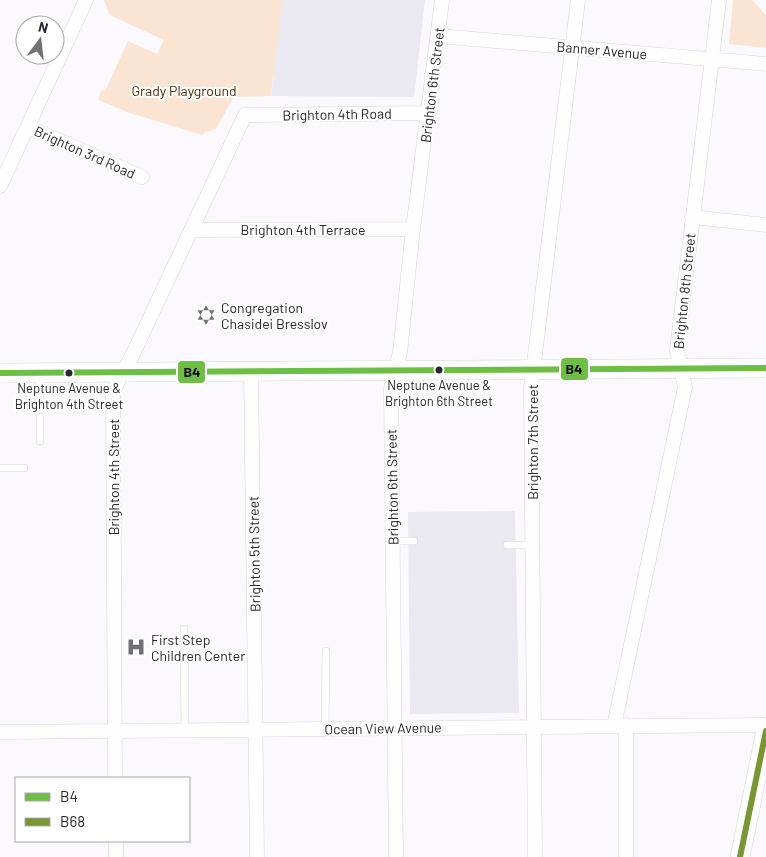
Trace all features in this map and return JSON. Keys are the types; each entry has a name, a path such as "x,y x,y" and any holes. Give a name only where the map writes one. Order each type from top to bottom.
{"main road":[{"path":"0,374 766,368"},
{"path":"740,857 766,731"}],"street":[{"path":"0,186 4,167 28,127 86,0"},
{"name":"Brighton 6th Street","path":"396,857 391,389 400,352 413,229 442,0"},
{"name":"Brighton 7th Street","path":"535,857 531,388 578,0"},
{"name":"Brighton 8th Street","path":"626,857 620,726 685,386 677,350 719,0"},
{"name":"Banner Avenue","path":"438,36 766,64"},
{"name":"Brighton 4th Road","path":"245,115 428,113"},
{"name":"Brighton 4th Street","path":"116,777 113,391 192,230 245,115"},
{"name":"Brighton 3rd Road","path":"28,127 142,177"},
{"path":"692,217 766,225"},
{"name":"Brighton 4th Terrace","path":"192,230 413,229"},
{"name":"Brighton 5th Street","path":"251,371 257,857"},
{"name":"Ocean View Avenue","path":"0,732 766,725"},
{"path":"116,842 116,857"}],"lane":[{"path":"39,373 40,401"},
{"path":"40,417 40,441"},
{"path":"0,468 24,468"},
{"path":"393,541 414,541"},
{"path":"507,545 533,545"},
{"path":"184,629 185,730"},
{"path":"325,728 326,651"}],"shaded area":[{"path":"104,0 425,0 414,97 271,96 274,77 233,71 110,15"},
{"path":"515,511 519,713 410,714 408,512"}],"green space":[{"name":"Grady Playground","path":"104,0 282,0 271,96 234,97 215,130 206,131 202,135 130,113 98,100 101,90 105,91 128,41 157,54 164,40 110,15"},
{"path":"733,0 752,0 766,15 766,48 729,44"}],"transit line":[{"name":"B4","path":"0,373 766,368"},
{"name":"B68","path":"740,857 766,731"}],"place":[{"name":"Congregation Chasidei Bresslov","path":"206,315"},
{"name":"Neptune Avenue & Brighton 6th Street","path":"439,370"},
{"name":"Neptune Avenue & Brighton 4th Street","path":"69,373"},
{"name":"First Step Children Center","path":"136,647"}]}
